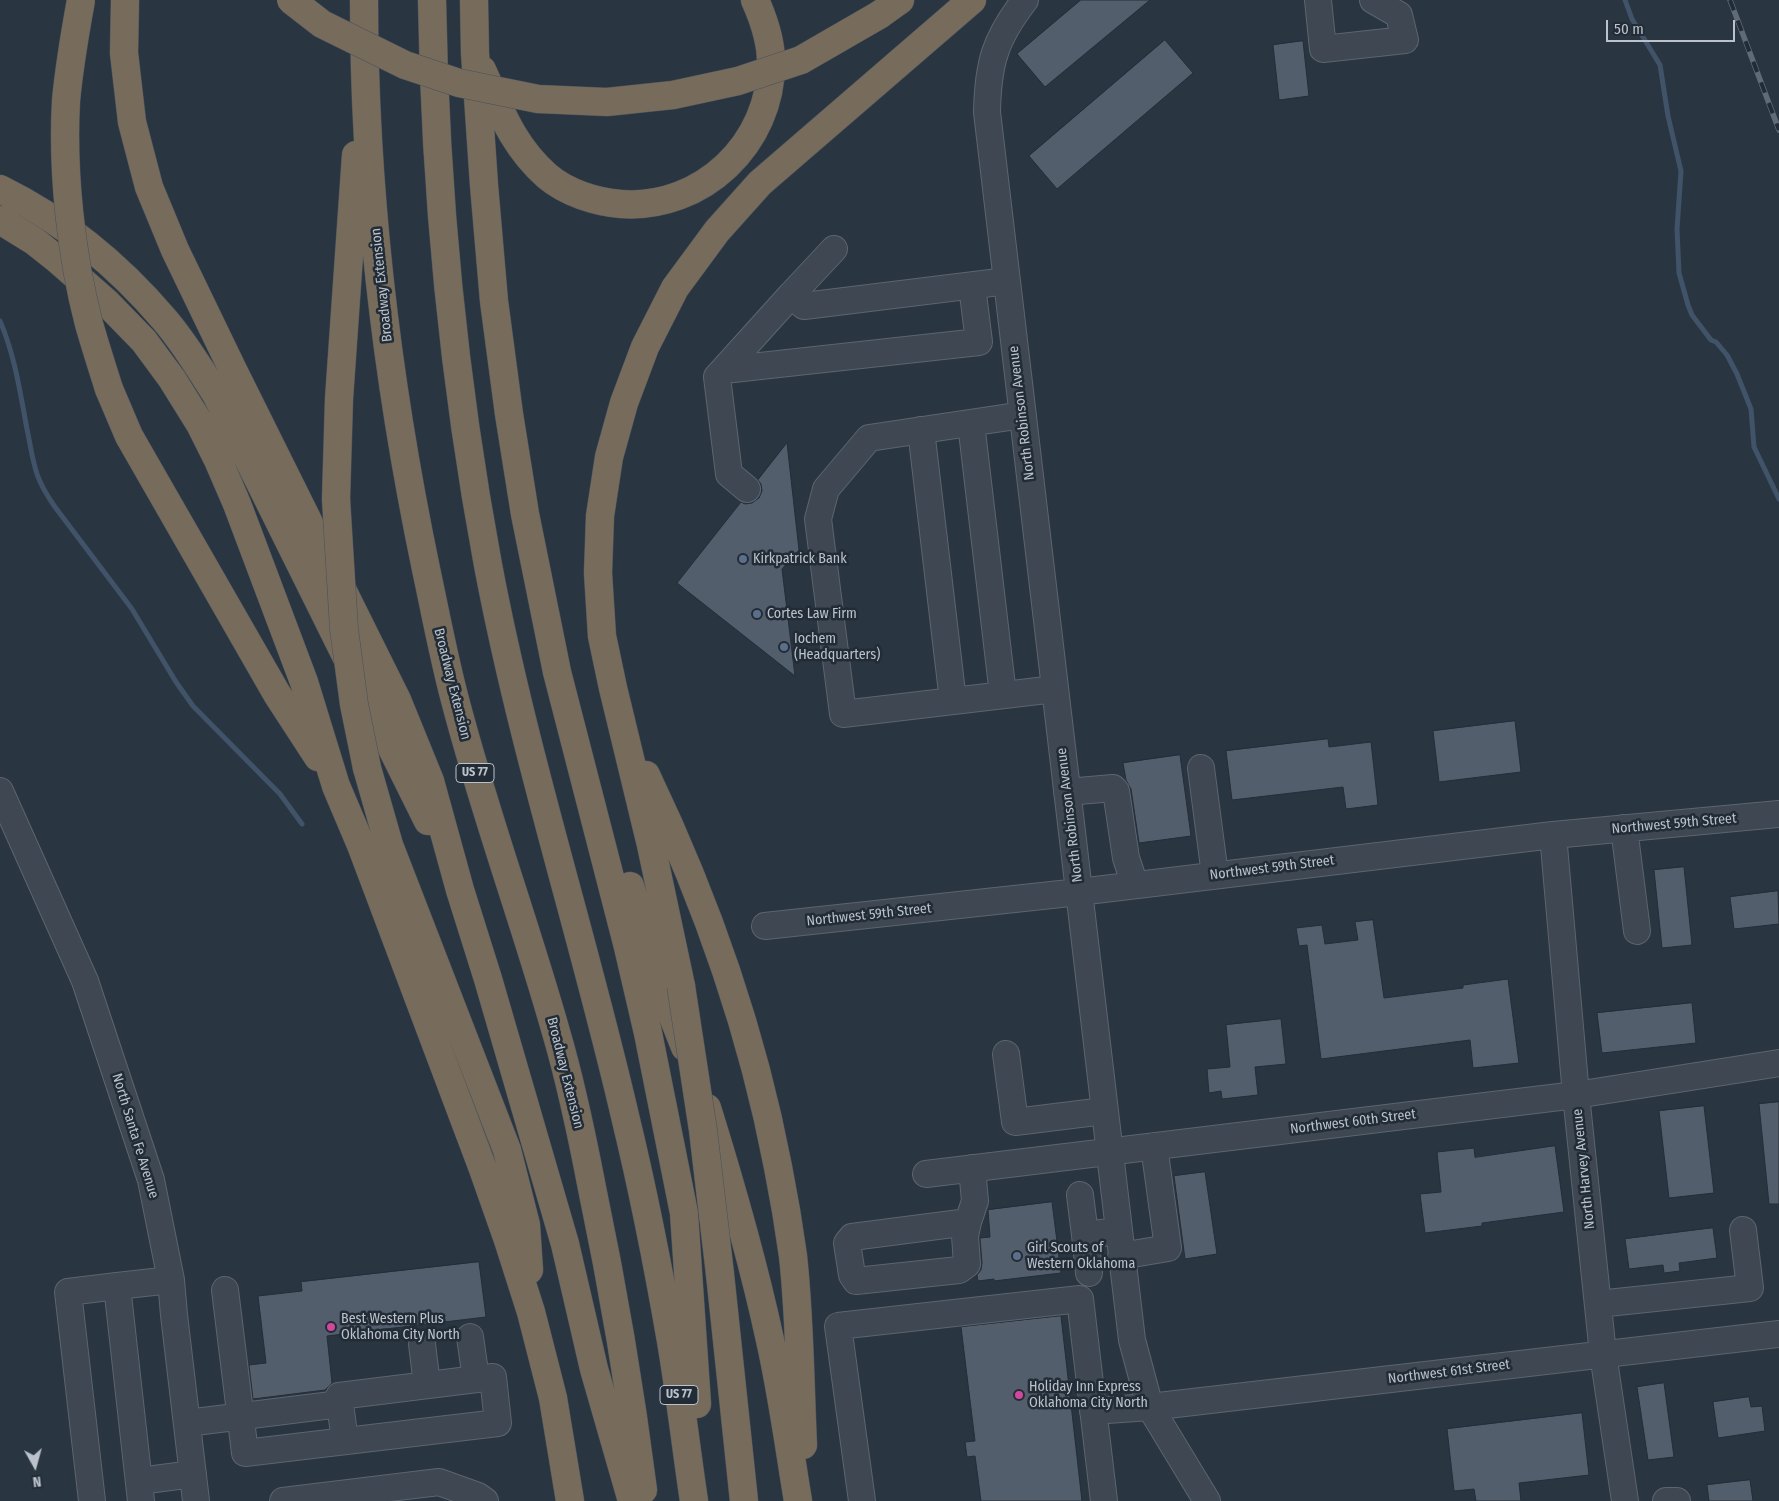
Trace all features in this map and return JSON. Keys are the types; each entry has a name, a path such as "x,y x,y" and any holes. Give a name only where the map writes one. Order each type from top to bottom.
{"highway":[{"path":"81,0 66,101 67,181 72,231 81,288 89,324 109,389 129,436 277,694 336,786"},
{"path":"125,0 124,53 132,122 149,187 175,250 397,700 430,782 565,1244 594,1369 632,1501"},
{"path":"291,0 322,24 405,65 459,83 538,99 607,102 673,96 738,81 801,60 890,7"},
{"name":"Broadway Extension","path":"364,0 371,182 377,255 398,423 415,516 453,694 491,826 557,1034 584,1148 624,1356 644,1501"},
{"name":"US 77","path":"432,0 438,169 448,288 461,398 479,516 520,713 625,1113 642,1189 671,1341 694,1501"},
{"path":"474,0 474,53 494,301 509,414 542,601 570,724 648,1032 684,1213 703,1501"},
{"path":"474,53 511,134 530,158 549,177 566,188 589,198 609,203 650,203 670,199 703,185 735,159 751,137 769,87 771,62 769,38 755,0"},
{"path":"744,1501 704,1130 681,986 651,845 602,636 598,573 600,516 609,457 624,403 645,347 675,288 717,231 760,183 972,0"},
{"path":"364,34 339,399 336,499 344,630 354,704 368,768 389,845 506,1150 526,1225 531,1312"},
{"path":"0,189 21,199 53,219 90,246 129,282 164,319 192,356 216,394 403,770 460,890"},
{"path":"0,220 34,241 58,260 107,303 144,341 172,379 200,424 218,460 244,522 304,682 336,786 361,845 508,1240 531,1312 553,1398 570,1501"},
{"path":"570,724 624,867 668,1004 700,1085 729,1176 771,1341 798,1501"},
{"path":"623,726 676,837 718,945 749,1043 767,1109 793,1256 799,1339 806,1501"}],"street":[{"name":"North Robinson Avenue","path":"1025,0 1010,19 998,41 990,67 987,112 1108,1152 1132,1340 1150,1407 1207,1501"},
{"path":"1322,0 1318,0 1323,49 1405,40 1399,15 1374,0"},
{"path":"747,489 729,474 717,378 834,249"},
{"path":"791,295 804,306 1007,281"},
{"path":"724,370 979,342 972,286"},
{"path":"1023,415 869,438 826,489 818,519 843,714 1055,689"},
{"path":"971,423 1003,695"},
{"path":"921,430 953,701"},
{"path":"1201,768 1215,875"},
{"path":"1067,792 1113,788 1116,791 1126,858 1135,885"},
{"name":"North Santa Fe Avenue","path":"0,791 85,981 151,1180 172,1280 174,1315 196,1501"},
{"name":"Northwest 59th Street","path":"765,926 1079,892 1552,835 1779,814"},
{"path":"1624,828 1637,931"},
{"name":"North Harvey Avenue","path":"1552,835 1576,1095 1603,1354 1625,1501"},
{"path":"1006,1054 1015,1122 1104,1111"},
{"name":"Northwest 60th Street","path":"926,1174 1576,1095 1779,1063"},
{"path":"1085,1235 1120,1244 1168,1248 1154,1146"},
{"path":"968,1222 975,1201 972,1168"},
{"path":"1080,1195 1089,1273"},
{"path":"1598,1304 1750,1288 1743,1230"},
{"path":"92,1501 68,1292 172,1280"},
{"path":"117,1286 140,1491 193,1474"},
{"path":"225,1290 245,1452 345,1441 498,1423 493,1377 339,1396 345,1441"},
{"path":"862,1501 838,1326 1080,1298 1106,1410 1104,1501"},
{"name":"Northwest 61st Street","path":"1106,1410 1150,1407 1779,1334"},
{"path":"470,1337 476,1379"},
{"path":"422,1344 427,1385"},
{"path":"187,1423 340,1404"},
{"path":"283,1501 367,1496 439,1482 478,1496 485,1501"},
{"path":"1666,1501 1677,1501"}],"building":[{"path":"1081,0 1150,0 1045,87 1017,54"},
{"path":"1165,40 1193,73 1057,189 1029,156"},
{"path":"1303,41 1309,96 1279,100 1273,45"},
{"name":"Kirkpatrick Bank","path":"787,443 799,550 782,569 795,676 677,583 741,502 745,504 752,503 759,498 762,491 758,480"},
{"path":"1515,721 1521,772 1439,782 1433,731"},
{"path":"1328,739 1329,747 1371,742 1378,805 1346,809 1343,787 1232,800 1226,751"},
{"path":"1180,755 1191,836 1139,843 1131,789 1126,780 1123,763"},
{"path":"1684,867 1692,945 1662,948 1654,870"},
{"path":"1778,891 1779,924 1734,929 1730,897"},
{"path":"1373,920 1384,998 1463,988 1463,985 1508,979 1519,1063 1473,1068 1470,1040 1321,1059 1307,945 1299,946 1296,928 1322,925 1325,944 1358,940 1355,922"},
{"path":"1692,1003 1696,1043 1602,1053 1597,1013"},
{"path":"1281,1019 1286,1064 1255,1067 1258,1095 1222,1099 1221,1091 1209,1093 1207,1069 1230,1067 1226,1025"},
{"path":"1779,1102 1779,1204 1769,1204 1759,1104"},
{"path":"1704,1106 1714,1193 1669,1198 1659,1111"},
{"path":"1555,1146 1564,1212 1482,1223 1482,1226 1425,1233 1420,1194 1441,1192 1437,1152 1474,1148 1475,1157"},
{"path":"1205,1172 1217,1254 1185,1259 1174,1176"},
{"name":"Girl Scouts of Western Oklahoma","path":"1052,1202 1061,1273 994,1281 994,1279 978,1281 977,1275 981,1270 982,1263 980,1238 990,1237 988,1210"},
{"path":"1713,1228 1717,1258 1679,1263 1680,1271 1664,1273 1663,1265 1629,1269 1625,1239"},
{"name":"Best Western Plus Oklahoma City North","path":"479,1262 486,1317 327,1336 332,1383 325,1390 253,1399 249,1365 266,1363 258,1296 302,1291 301,1282"},
{"name":"Holiday Inn Express Oklahoma City North","path":"1061,1316 1082,1501 981,1501 975,1456 967,1457 965,1442 975,1441 961,1327"},
{"path":"1664,1383 1674,1457 1648,1460 1637,1387"},
{"path":"1749,1397 1751,1407 1762,1406 1765,1431 1718,1438 1713,1402"},
{"path":"1582,1413 1589,1475 1519,1483 1521,1501 1476,1501 1474,1489 1454,1491 1447,1429"},
{"path":"1750,1480 1753,1501 1709,1501 1707,1485"}],"waterway":[{"path":"1625,0 1632,19 1660,65 1668,116 1681,171 1677,229 1679,273 1688,305 1692,315 1711,340 1716,342 1727,355 1737,374 1751,409 1754,447 1779,499"},
{"path":"0,321 13,361 35,468 47,495 132,609 176,682 193,706 280,794 302,824"}],"railway":[{"path":"1730,0 1779,130"}],"place":[{"name":"Kirkpatrick Bank","path":"743,559"},
{"name":"Cortes Law Firm","path":"757,614"},
{"name":"Iochem (Headquarters)","path":"784,647"},
{"name":"Girl Scouts of Western Oklahoma","path":"1017,1256"},
{"name":"Best Western Plus Oklahoma City North","path":"331,1327"},
{"name":"Holiday Inn Express Oklahoma City North","path":"1019,1395"}]}
